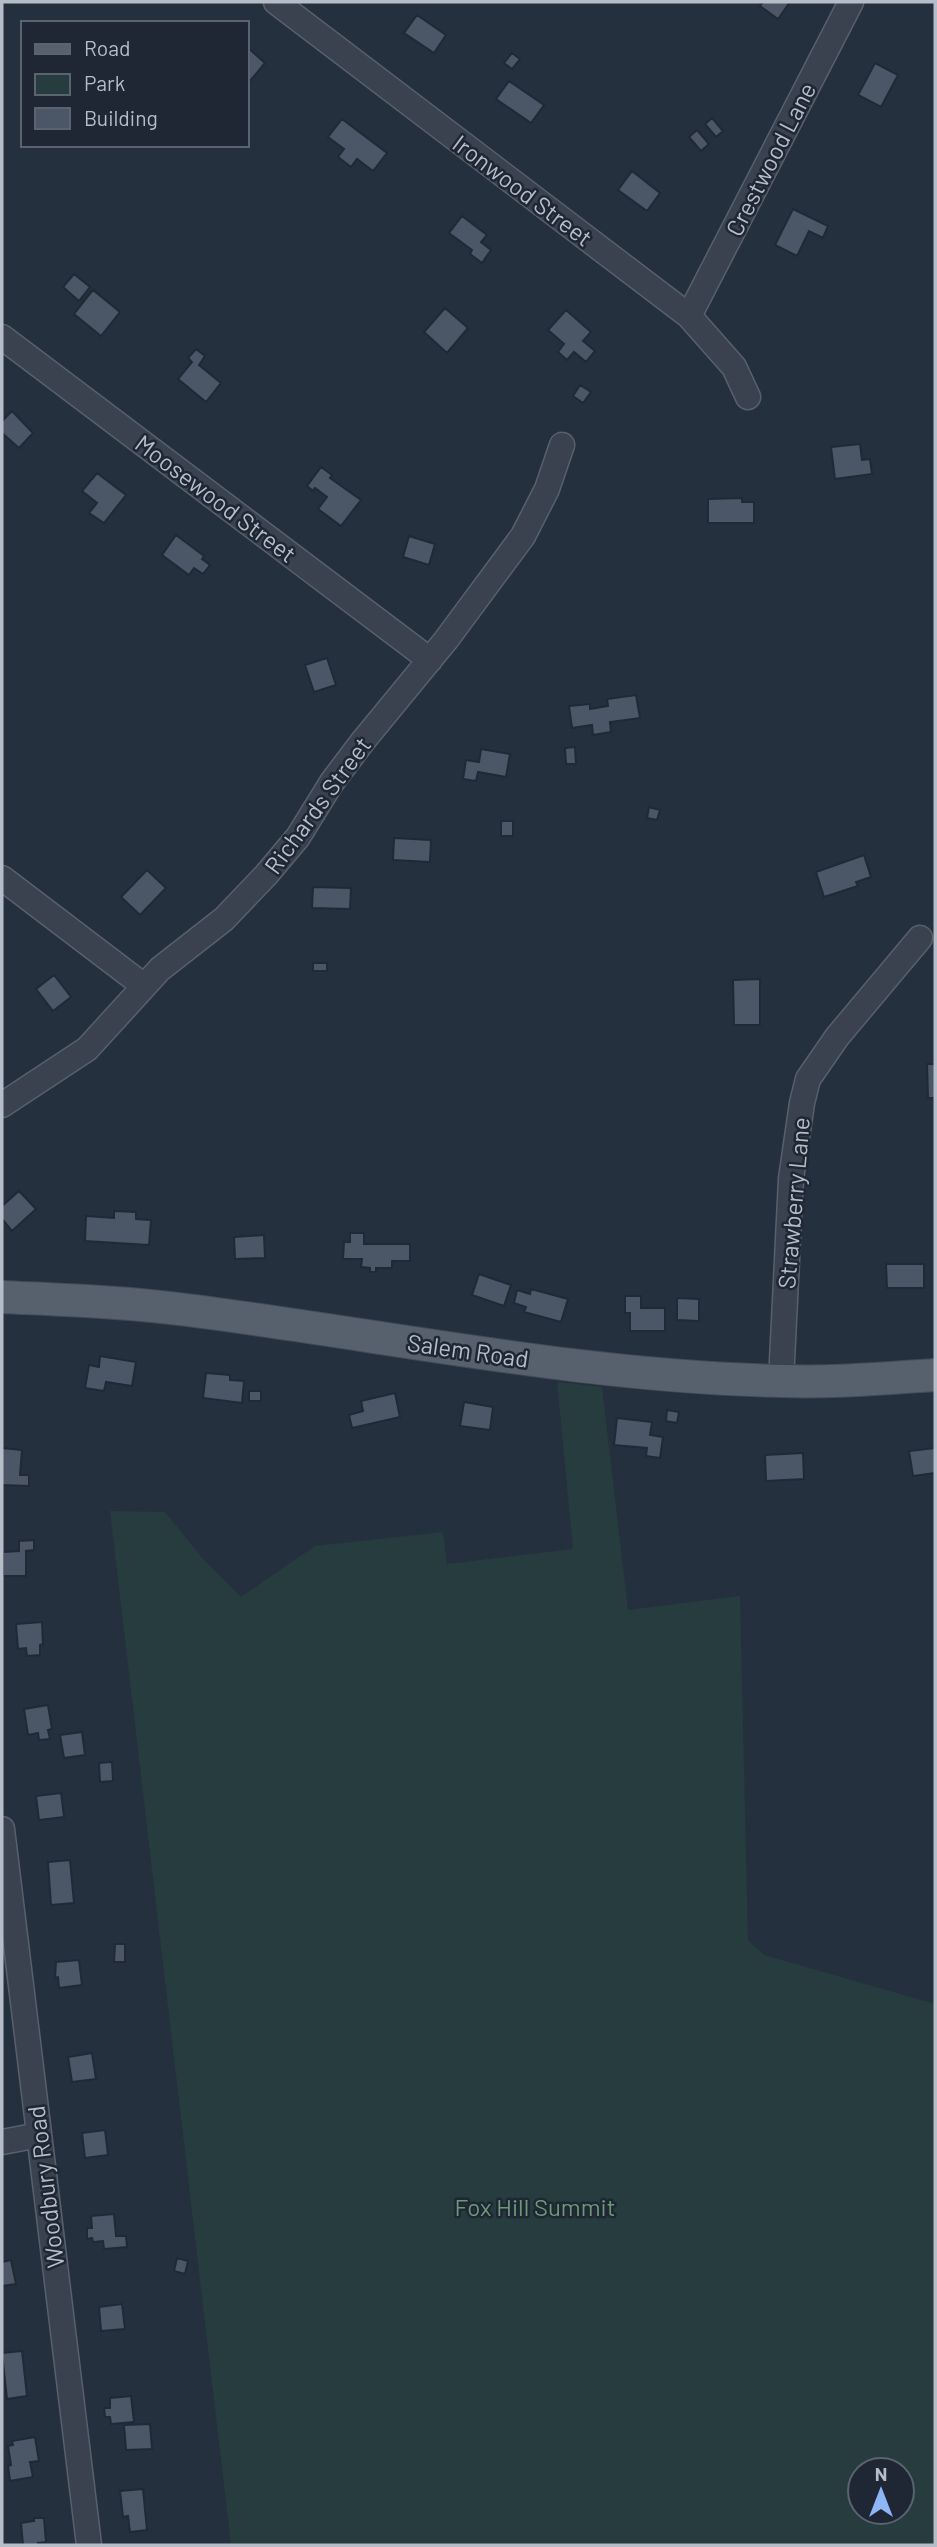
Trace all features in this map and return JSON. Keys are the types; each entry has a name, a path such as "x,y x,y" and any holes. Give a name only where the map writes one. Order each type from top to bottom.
{"main road":[{"name":"Salem Road","path":"2,1297 184,1309 533,1360 659,1374 821,1382 935,1375"}],"street":[{"name":"Ironwood Street","path":"276,2 689,316 734,368 748,397"},
{"name":"Crestwood Lane","path":"689,316 850,2"},
{"name":"Moosewood Street","path":"2,337 430,660"},
{"name":"Richards Street","path":"2,1105 87,1049 160,969 224,919 266,875 298,837 332,782 363,741 430,660 523,536 547,489 562,445"},
{"path":"2,878 144,986"},
{"name":"Strawberry Lane","path":"781,1381 791,1178 808,1079 837,1037 920,938"},
{"name":"Woodbury Road","path":"2,1829 89,2545"},
{"path":"2,2142 39,2135"}],"green space":[{"name":"Fox Hill Summit","path":"557,1382 602,1387 628,1610 740,1596 748,1940 764,1955 935,2004 935,2545 231,2545 110,1511 165,1512 204,1560 241,1597 315,1546 443,1532 447,1564 573,1549"}],"building":[{"path":"763,2 790,2 778,19 760,6"},
{"path":"417,15 446,35 434,53 404,33"},
{"path":"248,48 265,63 250,81 248,79"},
{"path":"512,53 520,59 512,69 504,63"},
{"path":"875,63 898,75 881,107 858,95"},
{"path":"509,81 544,105 531,123 496,99"},
{"path":"712,118 723,131 716,137 705,124"},
{"path":"342,119 387,153 373,171 357,159 351,167 338,157 344,149 328,137"},
{"path":"697,130 709,144 701,151 689,137"},
{"path":"632,171 660,193 647,211 618,190"},
{"path":"793,209 828,226 823,238 809,231 797,256 775,245"},
{"path":"462,216 487,235 481,242 491,250 482,263 470,254 472,250 449,233"},
{"path":"74,274 90,287 79,301 63,287"},
{"path":"93,290 120,312 101,336 74,314"},
{"path":"445,308 468,328 447,353 424,332"},
{"path":"566,310 591,332 583,341 595,351 586,362 574,352 567,360 558,352 564,344 548,330"},
{"path":"196,349 205,356 199,365 221,383 206,402 178,379 192,362 188,358"},
{"path":"580,385 591,392 583,403 573,396"},
{"path":"12,411 33,433 19,448 2,433 2,418 3,420"},
{"path":"860,444 862,460 870,459 872,474 835,479 831,447"},
{"path":"321,467 332,475 330,478 361,500 341,526 318,509 327,497 315,488 313,491 307,486"},
{"path":"97,473 126,495 104,523 89,513 97,503 82,491"},
{"path":"742,498 742,502 754,502 754,523 708,523 708,499"},
{"path":"176,535 204,556 202,559 210,565 203,574 194,568 189,575 162,555"},
{"path":"409,536 435,544 429,565 403,557"},
{"path":"327,658 336,685 314,692 305,665"},
{"path":"636,695 640,718 610,722 611,732 593,735 592,725 572,728 569,706 590,704 590,709 608,706 607,699"},
{"path":"575,747 576,764 566,764 565,748"},
{"path":"481,749 510,754 506,777 478,772 476,781 463,779 466,760 479,762"},
{"path":"649,807 660,810 657,820 647,818"},
{"path":"501,821 513,821 513,836 501,836"},
{"path":"394,838 431,840 430,862 393,860"},
{"path":"864,855 871,877 856,882 858,886 824,897 816,872"},
{"path":"147,870 166,888 140,915 121,897"},
{"path":"313,887 351,888 350,909 312,908"},
{"path":"313,963 327,963 327,971 313,971"},
{"path":"54,975 71,997 53,1011 36,989"},
{"path":"760,979 760,1025 734,1025 733,980"},
{"path":"927,1064 935,1064 935,1098 928,1098"},
{"path":"19,1191 36,1209 12,1231 2,1219 2,1206"},
{"path":"114,1211 136,1212 136,1219 151,1220 149,1245 85,1241 86,1216 114,1218"},
{"path":"350,1233 364,1233 364,1244 410,1244 410,1261 392,1261 392,1268 376,1268 376,1272 370,1272 370,1268 361,1267 362,1259 343,1259 344,1242 350,1242"},
{"path":"264,1235 265,1258 235,1259 234,1237"},
{"path":"886,1264 924,1264 924,1288 887,1288"},
{"path":"479,1274 511,1285 504,1306 472,1295"},
{"path":"531,1289 568,1299 561,1322 524,1312 526,1307 514,1303 517,1290 530,1294"},
{"path":"625,1296 641,1296 641,1308 665,1308 665,1331 630,1331 630,1313 625,1313"},
{"path":"677,1298 699,1299 699,1321 677,1320"},
{"path":"100,1356 136,1362 132,1386 106,1382 104,1391 85,1388 89,1365 99,1367"},
{"path":"206,1373 230,1375 230,1380 244,1381 242,1403 203,1398"},
{"path":"249,1391 261,1391 261,1401 249,1401"},
{"path":"395,1393 400,1417 352,1428 349,1415 363,1411 361,1401"},
{"path":"464,1402 493,1407 490,1430 460,1426"},
{"path":"667,1410 679,1412 677,1423 666,1421"},
{"path":"617,1418 652,1422 650,1435 663,1437 660,1458 646,1456 647,1448 614,1445"},
{"path":"2,1448 22,1450 20,1475 29,1475 29,1486 2,1485"},
{"path":"935,1448 935,1473 913,1476 909,1451"},
{"path":"803,1453 804,1479 766,1481 765,1455"},
{"path":"34,1540 34,1550 26,1551 26,1576 3,1576 3,1552 19,1551 19,1541"},
{"path":"42,1622 43,1644 40,1645 40,1655 27,1656 26,1648 18,1649 16,1624"},
{"path":"48,1705 52,1729 48,1730 50,1739 39,1740 38,1733 28,1735 24,1709"},
{"path":"82,1732 85,1755 64,1758 60,1735"},
{"path":"112,1762 113,1781 100,1782 99,1763"},
{"path":"61,1793 64,1817 39,1820 36,1796"},
{"path":"70,1860 74,1903 51,1905 48,1862"},
{"path":"115,1944 125,1944 125,1962 114,1962"},
{"path":"79,1960 82,1985 59,1988 58,1977 55,1978 56,1962"},
{"path":"92,2053 96,2079 72,2082 68,2057"},
{"path":"105,2130 108,2155 85,2158 82,2133"},
{"path":"114,2214 116,2236 126,2236 127,2247 104,2249 103,2241 93,2242 92,2238 87,2239 87,2228 92,2228 91,2216"},
{"path":"177,2258 188,2261 185,2274 174,2271"},
{"path":"11,2260 16,2284 2,2286 2,2262"},
{"path":"122,2304 125,2329 101,2331 99,2307"},
{"path":"22,2351 27,2396 7,2399 2,2353"},
{"path":"131,2396 134,2422 111,2424 110,2417 105,2417 104,2408 110,2408 110,2398"},
{"path":"150,2424 152,2449 126,2450 124,2425"},
{"path":"35,2437 39,2461 30,2462 33,2477 10,2481 8,2446 13,2445 12,2441"},
{"path":"143,2489 147,2530 130,2532 128,2516 123,2517 120,2491"},
{"path":"34,2518 44,2518 46,2542 23,2545 21,2523 34,2521"}]}
